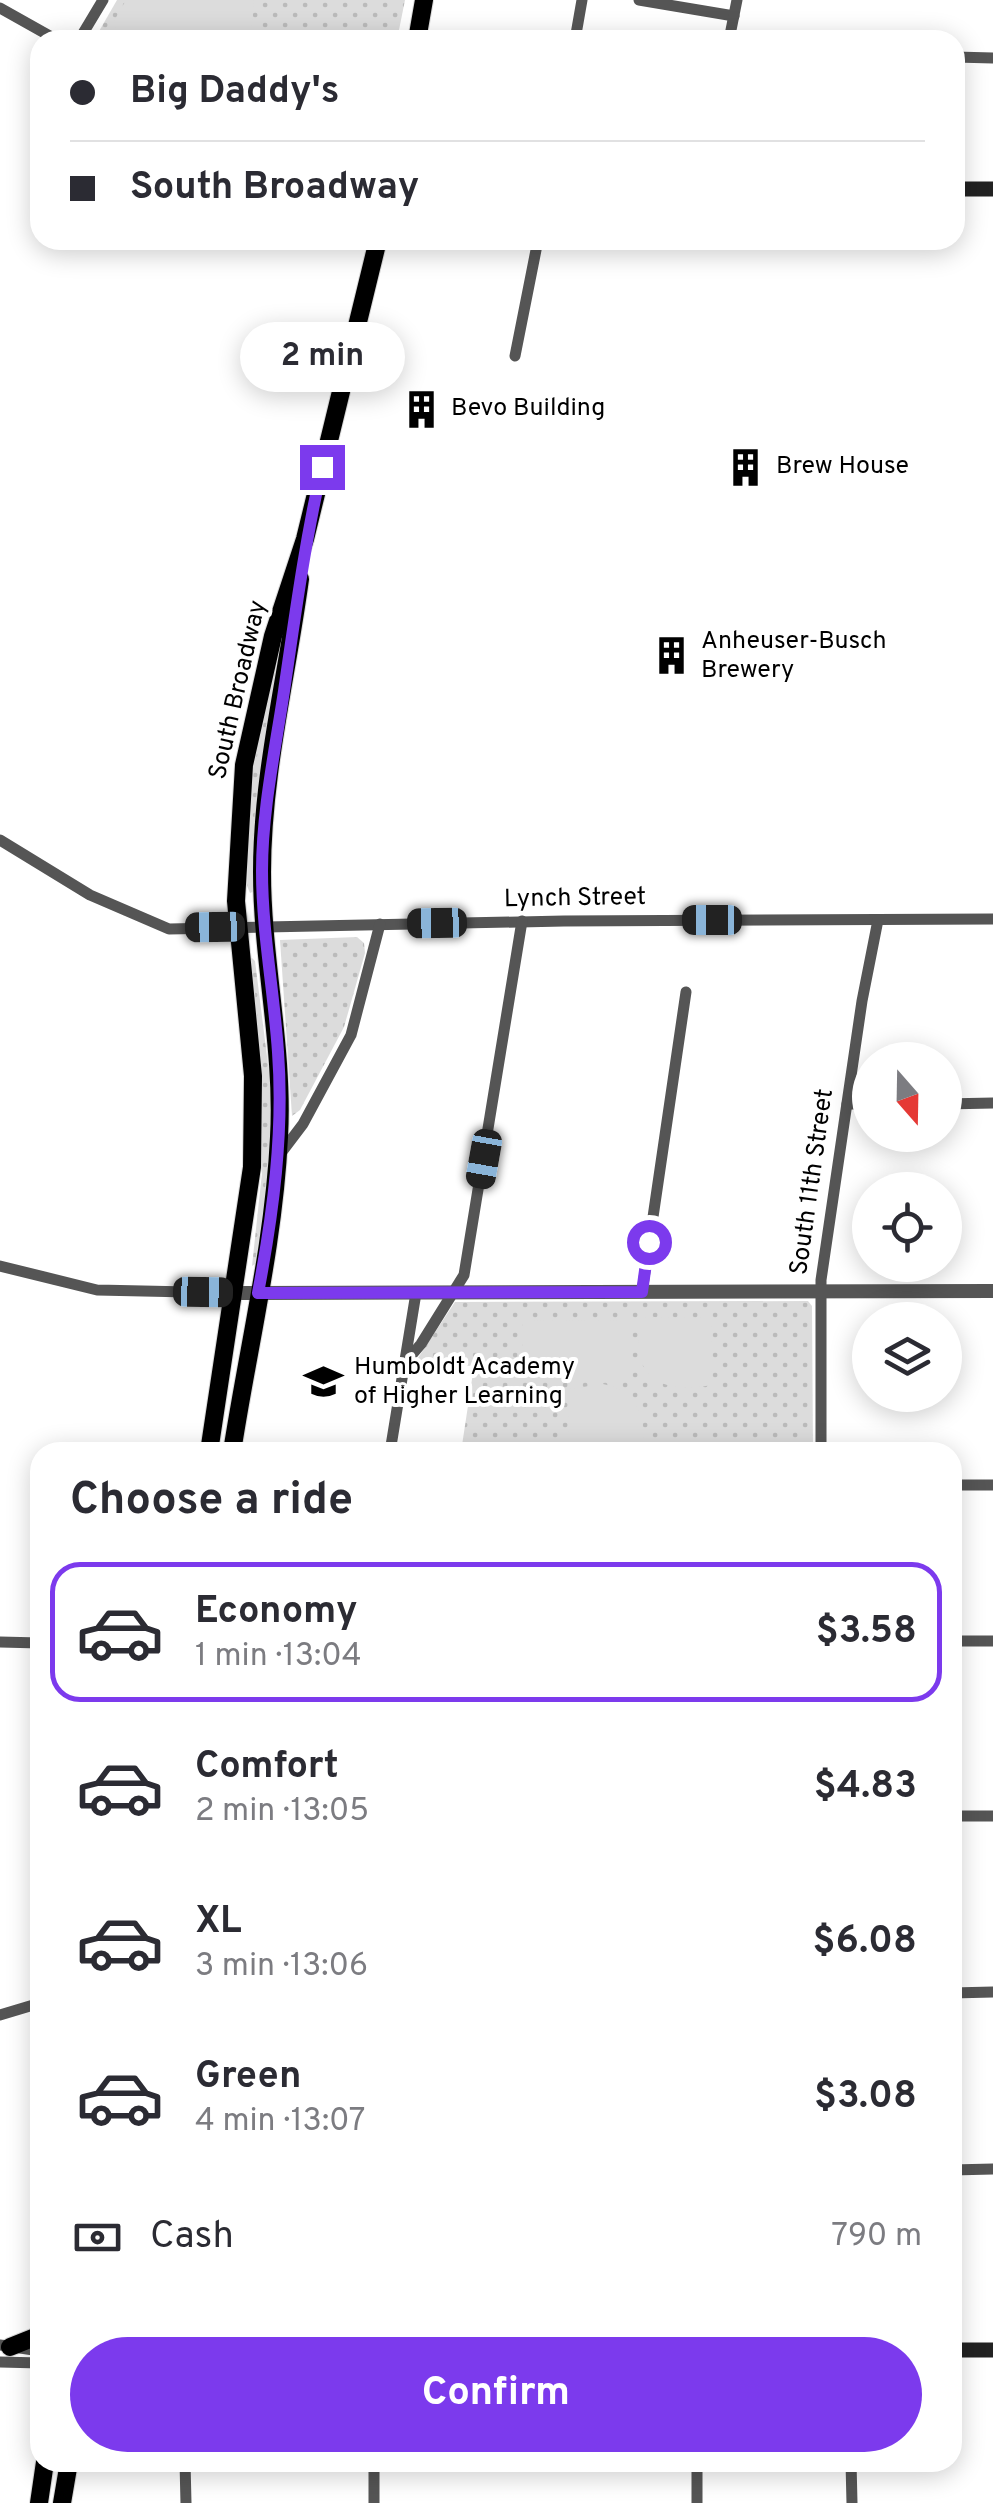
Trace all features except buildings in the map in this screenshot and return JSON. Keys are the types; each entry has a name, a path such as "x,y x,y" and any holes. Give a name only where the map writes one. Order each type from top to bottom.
{"main road":[{"path":"418,30 424,0"},
{"path":"965,189 993,189"},
{"name":"South Broadway","path":"211,1442 248,1215 252,1167 253,1076 236,926 244,765 272,640 305,539 376,250"},
{"name":"South Broadway","path":"234,1442 278,1157 278,1054 262,869 266,807 305,539"},
{"path":"4,2351 30,2339"},
{"path":"962,2350 993,2350"},
{"path":"39,2503 44,2472"},
{"path":"62,2503 67,2472"}],"street":[{"path":"85,30 103,0"},
{"path":"576,30 582,0"},
{"path":"639,0 734,16"},
{"path":"731,30 737,0"},
{"path":"0,8 39,30"},
{"path":"965,58 993,58"},
{"path":"515,356 536,250"},
{"name":"Lynch Street","path":"0,840 90,895 169,928 522,921 993,919"},
{"name":"South 11th Street","path":"821,1442 820,1291 878,920"},
{"path":"404,1364 455,1293 466,1267 522,921"},
{"path":"278,1157 316,1104 351,1035 380,924"},
{"path":"642,1292 686,992"},
{"path":"962,1104 993,1103"},
{"path":"847,1104 852,1104"},
{"path":"0,1266 97,1290 993,1291"},
{"path":"392,1442 416,1292"},
{"path":"962,1484 993,1484"},
{"path":"962,1641 993,1641"},
{"path":"0,1642 30,1642"},
{"path":"962,1816 993,1816"},
{"path":"962,1993 993,1992"},
{"path":"0,2015 30,2006"},
{"path":"962,2170 993,2169"},
{"path":"4,2351 30,2350"},
{"path":"4,2351 30,2360"},
{"path":"186,2472 186,2503"},
{"path":"374,2472 374,2503"},
{"path":"696,2503 697,2472"},
{"path":"851,2472 852,2503"}],"shaded area":[{"path":"117,0 405,0 399,30 100,30"},
{"path":"126,0 254,0 252,30 116,30 114,21"},
{"path":"271,672 280,674 255,891 250,893 247,886 251,769"},
{"path":"357,937 364,943 365,953 344,1027 300,1110 292,1116 280,940"},
{"path":"252,958 273,1104 268,1178 252,1266 262,1173 249,959"},
{"path":"808,1301 812,1306 813,1442 463,1442 474,1366 414,1364 455,1302"},
{"path":"642,1317 706,1318 712,1325 711,1385 676,1387 651,1376 639,1353"},
{"path":"523,1320 628,1321 628,1381 523,1381"},
{"path":"603,1384 624,1393 638,1408 643,1442 568,1442 569,1389"}],"place":[{"name":"Bevo Building","path":"421,409"},
{"name":"Brew House","path":"746,467"},
{"name":"Anheuser-Busch Brewery","path":"671,656"},
{"name":"Humboldt Academy of Higher Learning","path":"324,1382"}],"route":[{"path":"322,467 305,539 263,842 265,943 276,1025 280,1108 278,1157 258,1293 642,1292 649,1242"}]}
